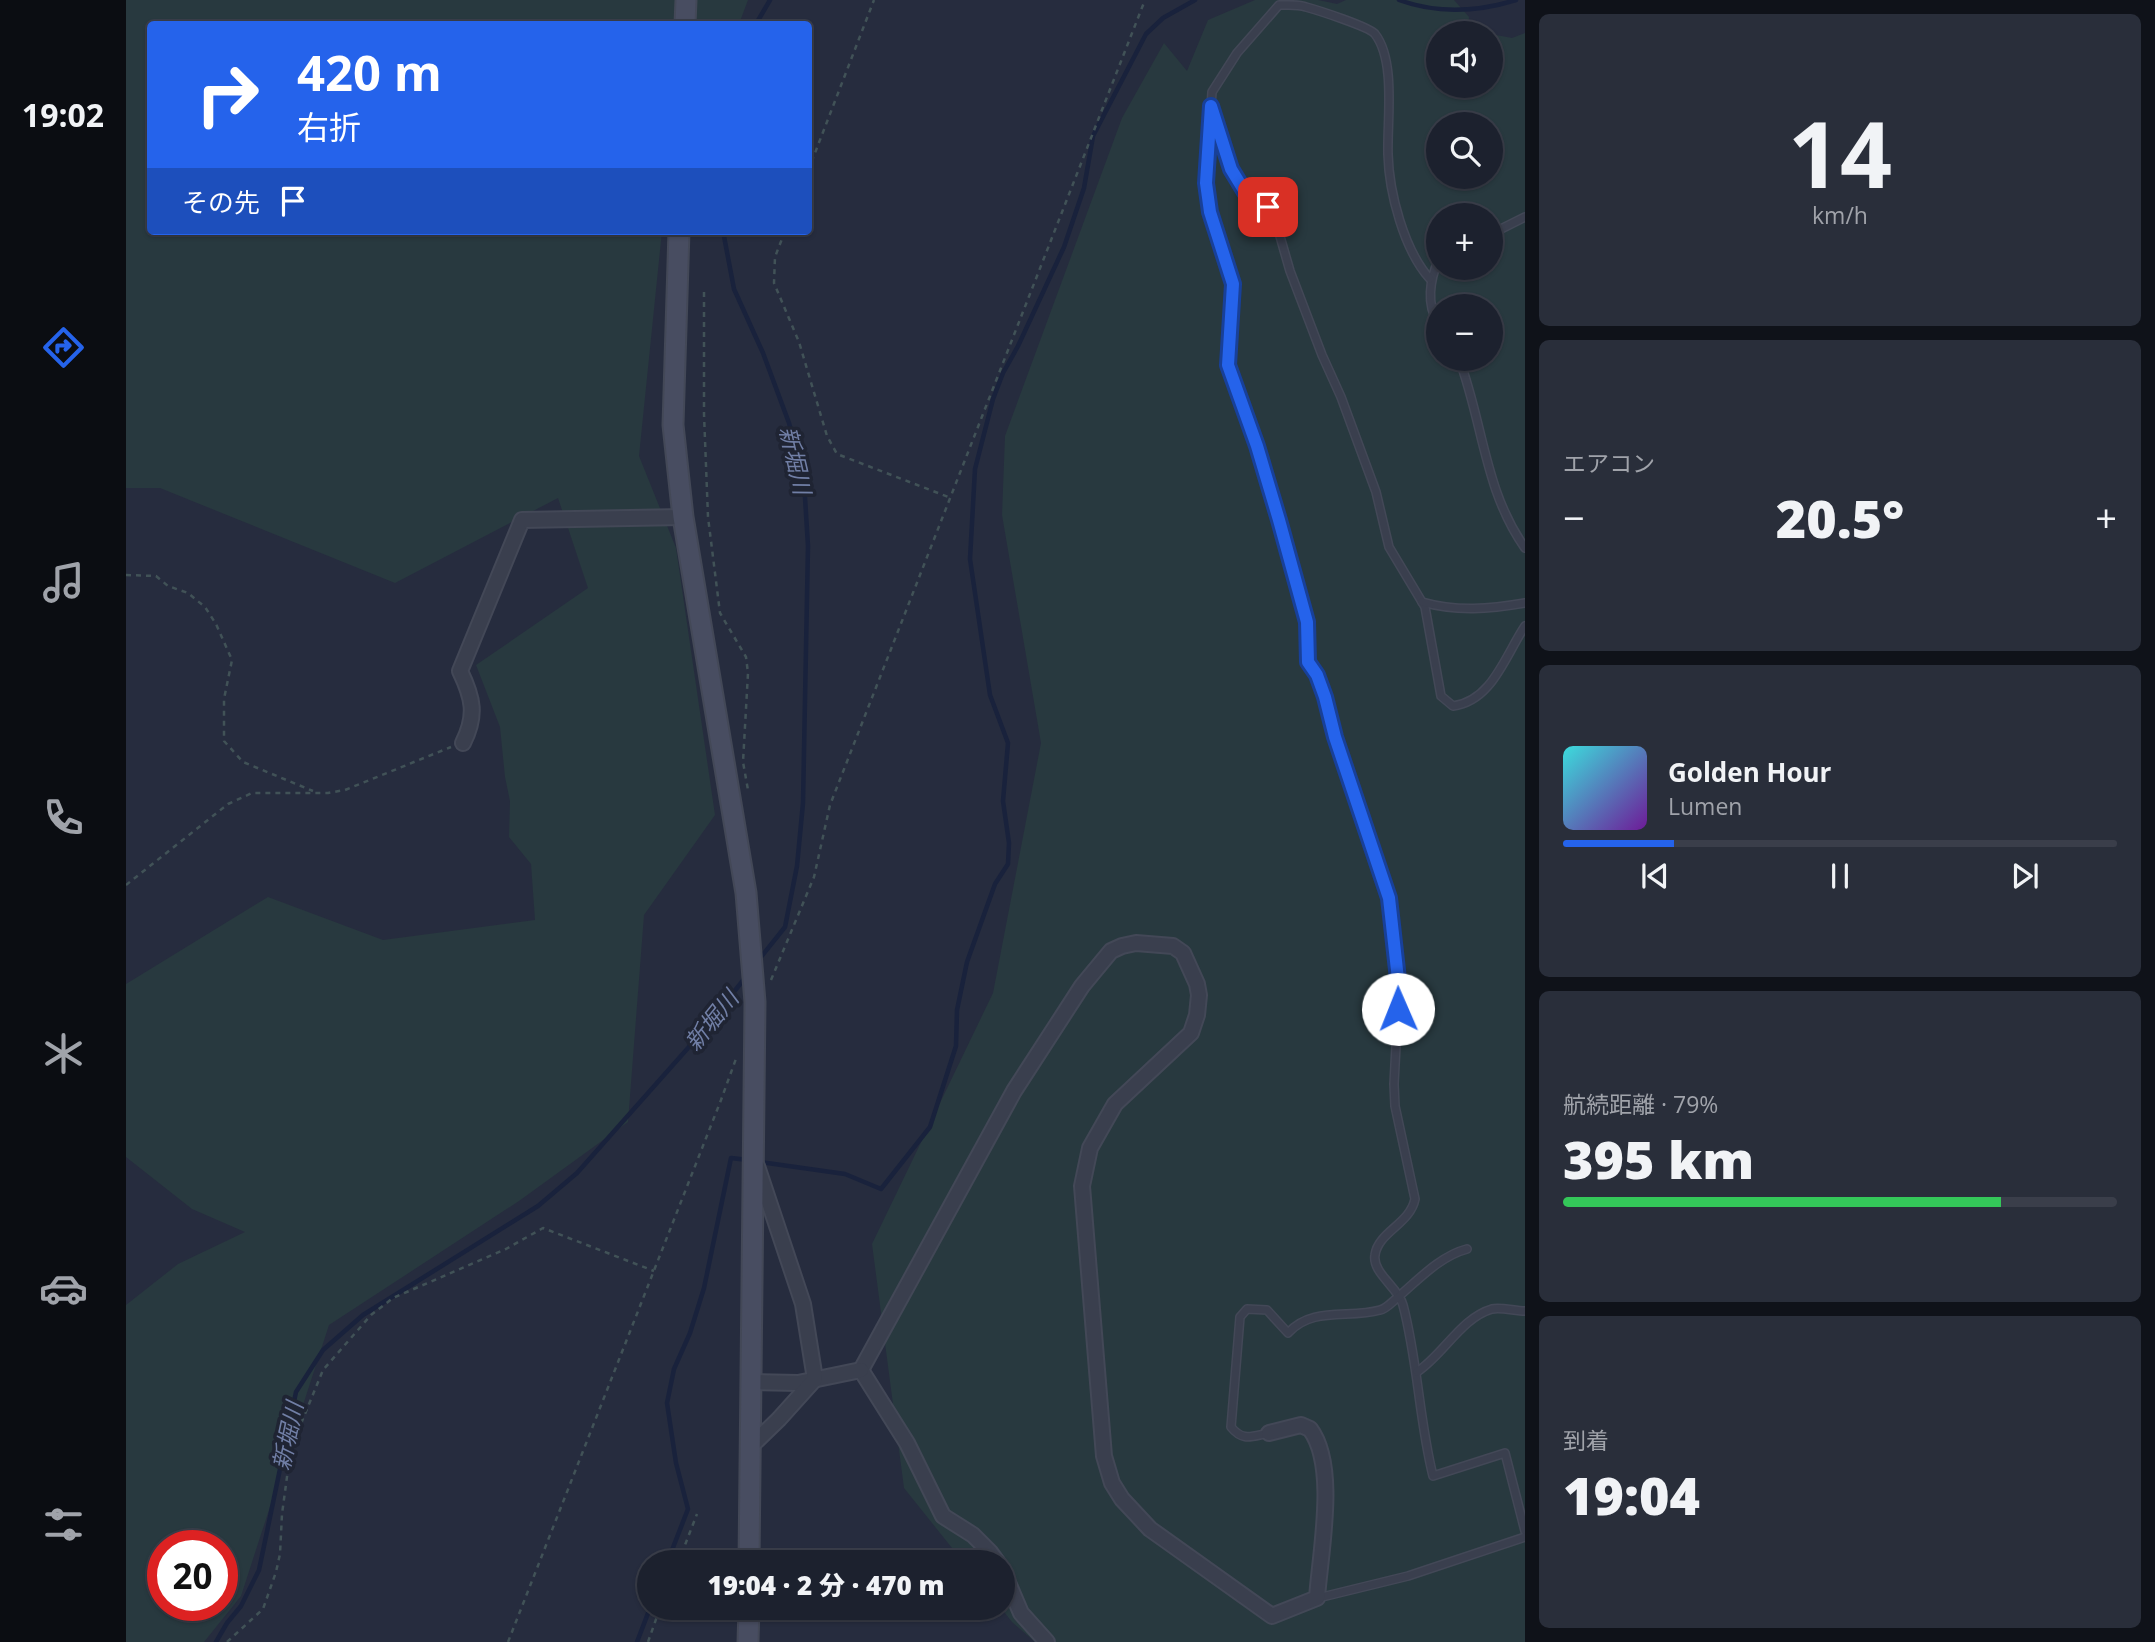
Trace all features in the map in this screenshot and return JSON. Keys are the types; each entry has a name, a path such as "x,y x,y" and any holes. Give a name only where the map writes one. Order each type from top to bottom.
{"street":[{"path":"685,21 686,0"},
{"path":"679,235 673,425 683,517 746,893 755,1002 749,1550"},
{"path":"463,743 471,727 471,695 460,671 522,520 683,517"},
{"path":"861,1370 1014,1091 1082,986 1111,951 1122,946 1136,943 1173,946 1183,953 1197,984 1197,1015 1191,1033 1115,1104 1090,1148 1082,1186 1104,1456 1112,1483 1122,1499 1150,1529 1272,1616 1317,1598 1326,1479 1322,1457 1310,1429 1301,1425 1269,1433"},
{"path":"751,1446 814,1379 803,1304 754,1158"},
{"path":"752,1382 798,1382 861,1370"},
{"path":"861,1370 907,1443 943,1516 973,1535 988,1550"},
{"path":"1015,1599 1021,1613 1047,1642"},
{"path":"748,1642 749,1620"}],"lane":[{"path":"1317,1598 1408,1576 1525,1534 1505,1453 1433,1476 1424,1440 1417,1371 1400,1295 1380,1273 1375,1262 1375,1253 1380,1242 1406,1217 1413,1208 1415,1199 1395,1106 1399,988 1389,898 1335,737 1325,697 1317,675 1308,662 1307,622 1257,446 1228,365 1233,284 1210,212 1206,183 1212,92 1237,53 1279,5 1304,6 1373,30 1384,48 1389,173 1406,239 1426,275"},
{"path":"1211,106 1231,169 1245,192 1268,207 1275,219 1290,271 1377,492 1389,547 1422,602 1441,696 1453,706 1479,697 1492,683 1525,626"},
{"path":"1503,228 1525,217"},
{"path":"1464,371 1485,458 1511,528 1525,548"},
{"path":"1422,602 1444,609 1486,609 1525,603"},
{"path":"1269,1433 1238,1436 1231,1427 1240,1317 1247,1309 1267,1310 1288,1333 1297,1323 1317,1316 1382,1310 1441,1261 1467,1249"},
{"path":"1417,1371 1431,1363 1473,1319 1494,1308 1525,1311"}],"path":[{"path":"812,160 874,0"},
{"path":"755,1002 769,983 814,877 830,805 1144,0"},
{"path":"783,235 775,257 774,283 799,342 827,436 837,454 951,498"},
{"path":"704,292 704,414 708,517 720,614 746,657 748,673 743,762 748,794"},
{"path":"126,575 156,576 168,586 188,593 205,607 232,660 224,699 224,741 243,762 316,793"},
{"path":"126,885 228,804 252,793 345,790 463,743"},
{"path":"508,1642 738,1051"},
{"path":"227,1642 263,1609 276,1572 289,1462 312,1394 323,1370 371,1315 393,1298 506,1249 543,1228 654,1271"},
{"path":"683,1550 697,1514"},
{"path":"648,1642 656,1620"}],"shaded area":[{"path":"126,0 748,0 740,21 147,21 147,235 662,235 639,456 676,548 715,815 644,915 628,1122 519,1201 329,1325 241,1596 238,1600 238,1530 147,1530 147,1621 221,1621 204,1642 126,1642 126,1305 178,1264 245,1232 192,1209 126,1157 126,984 268,897 383,940 535,920 531,864 509,837 510,801 500,727 476,665 588,588 558,498 395,583 160,488 126,488"},
{"path":"1255,0 1318,0 1337,4 1346,0 1454,0 1469,17 1469,21 1426,21 1426,98 1503,98 1503,36 1512,38 1525,33 1525,1642 1035,1642 1010,1620 1015,1620 1015,1550 954,1550 904,1488 872,1244 993,993 1041,743 1002,515 1005,436 1122,118 1164,43 1187,71 1208,20"}],"waterway":[{"name":"新堀川","path":"758,21 770,0"},
{"path":"760,1162 845,1174 881,1189 930,1127 956,1046 957,1010 967,962 995,884 1008,864 1009,843 1003,801 1008,743 990,695 970,559 975,469 993,399 1003,373 1064,247 1084,188 1093,136 1146,34 1163,18 1195,0"},
{"path":"1399,0 1428,8 1457,10 1516,0"},
{"name":"新堀川","path":"724,235 734,289 763,353 789,423 804,481 808,546 803,803 797,866 785,927 757,962"},
{"name":"新堀川","path":"216,1642 241,1606 259,1570 296,1392 323,1350 363,1315 538,1206 577,1173 696,1039 745,978"},
{"path":"672,1550 688,1509 676,1463 667,1403 674,1369 690,1333 704,1288 731,1158 748,1160"},
{"path":"637,1642 645,1620"}],"route":[{"path":"1268,207 1245,192 1231,169 1211,106 1206,183 1210,212 1233,284 1228,365 1257,446 1307,622 1308,662 1317,675 1325,697 1335,737 1389,898 1399,988 1398,1009"}]}
